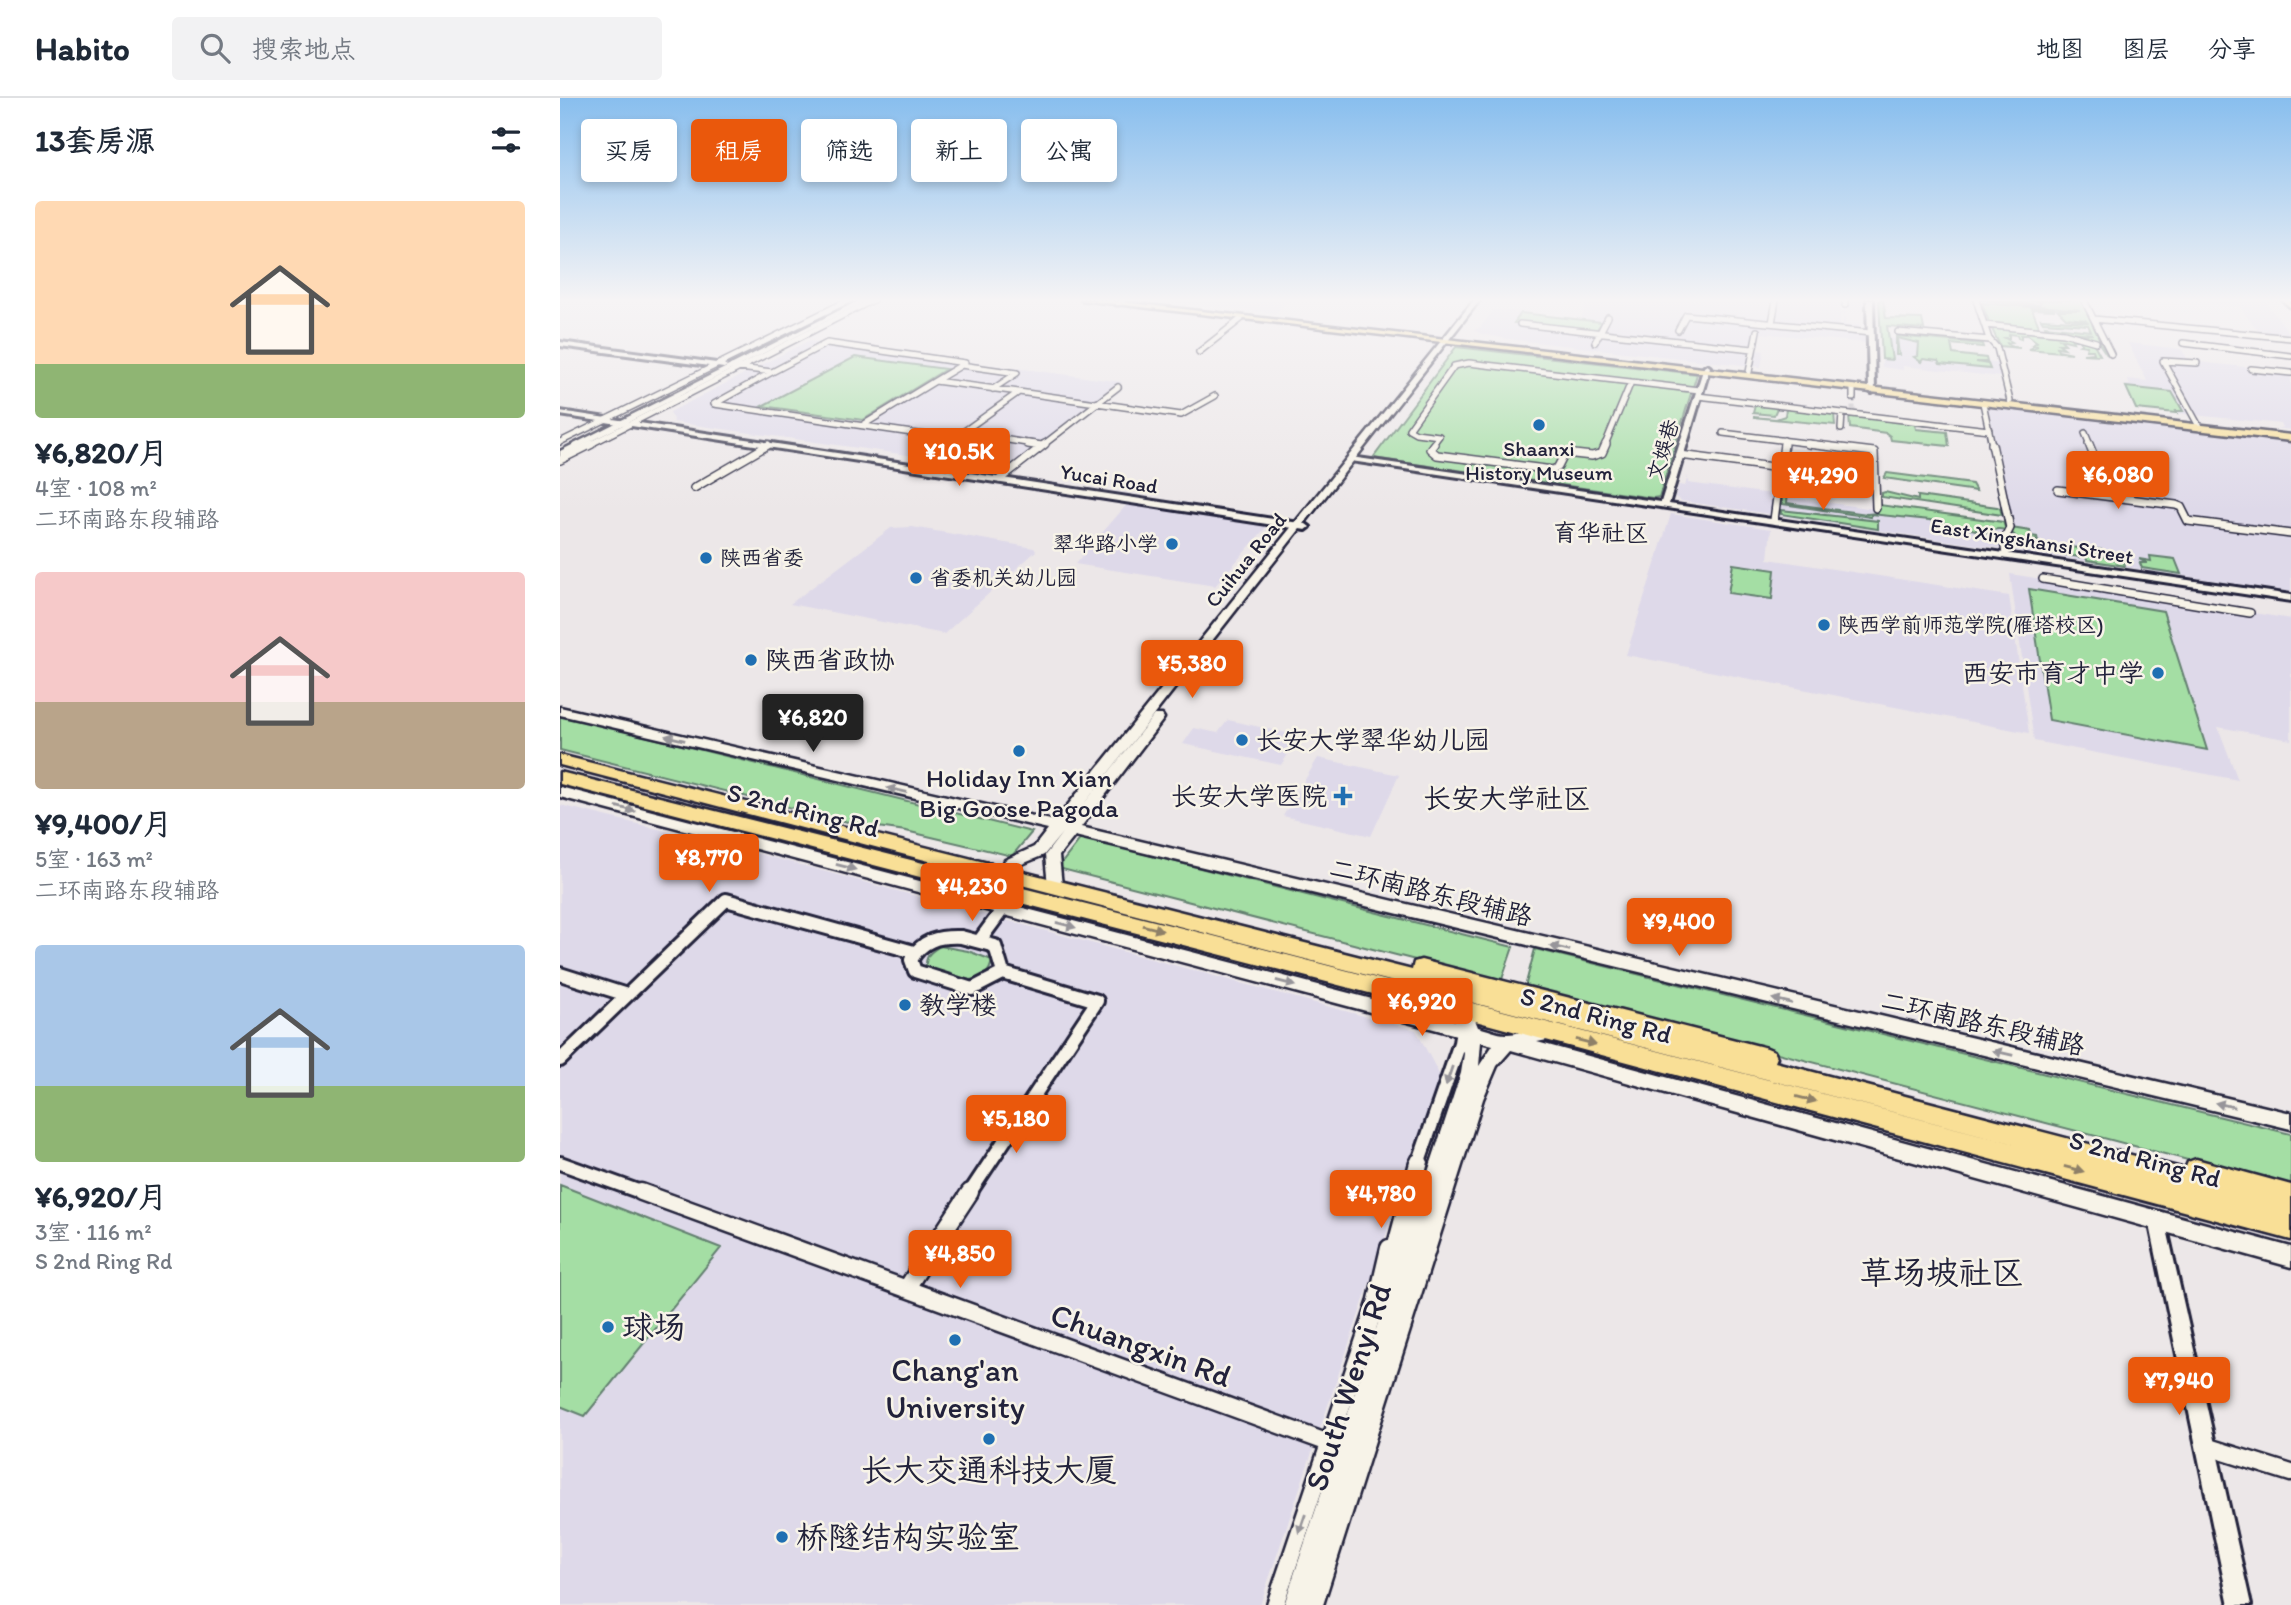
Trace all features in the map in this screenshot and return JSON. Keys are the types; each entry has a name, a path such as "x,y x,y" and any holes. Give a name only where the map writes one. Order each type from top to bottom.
{"highway":[{"name":"S 2nd Ring Rd","path":"560,760 854,836 1055,881 2283,1205"},
{"name":"S 2nd Ring Rd","path":"560,778 1016,891 1466,1024 1555,1033 2291,1228"},
{"path":"854,836 921,843 1010,864 1055,881 1639,1022 2291,1196"}],"main road":[{"path":"560,451 623,423 722,370"},
{"name":"Cuihua Road","path":"1010,864 1039,851 1065,828 1425,370"},
{"path":"1714,370 1853,393 1872,388 2010,401 2291,438"},
{"path":"1725,370 1983,403 2291,432"},
{"name":"二环南路东段辅路","path":"560,711 1065,828 2291,1121"},
{"path":"560,792 1003,908 1466,1024 1507,1041 2291,1257"},
{"name":"Cuihua Road","path":"1055,881 1052,855 1065,828"},
{"name":"South Wenyi Rd","path":"1296,1605 1338,1447 1395,1306 1466,1084 1473,1060 1466,1024"},
{"path":"1507,1041 1534,1034 1555,1033"},
{"name":"South Wenyi Rd","path":"1311,1605 1474,1100 1488,1064 1498,1048 1507,1041"},
{"path":"1395,1306 1398,1244 1419,1162"}],"street":[{"path":"560,442 720,370"},
{"path":"757,370 772,372"},
{"path":"775,370 714,404 953,439 972,434 1042,446"},
{"path":"863,425 952,370"},
{"path":"993,389 1017,373 998,370"},
{"path":"1451,370 1409,429 1416,433 1439,436 1430,449 1433,454 1551,470 1558,467 1565,453 1592,456 1601,454 1631,382"},
{"path":"1531,370 1842,413 1853,412 1989,430"},
{"name":"文娱巷","path":"1665,503 1706,370"},
{"path":"1872,370 1872,388"},
{"path":"2002,370 2010,401"},
{"path":"2169,370 2199,425"},
{"path":"2265,370 2291,373"},
{"path":"935,381 1181,415 1215,396"},
{"path":"1000,479 1118,387"},
{"path":"953,439 1019,392"},
{"path":"1983,403 2010,528 2004,540 2006,555"},
{"path":"560,413 623,423"},
{"path":"1841,429 1842,413"},
{"path":"560,460 623,423"},
{"name":"Yucai Road","path":"623,423 1302,526"},
{"path":"1723,433 1874,452 1876,508"},
{"path":"2085,433 2110,496"},
{"path":"1774,520 1784,440"},
{"path":"691,487 764,444"},
{"path":"1680,454 1780,468"},
{"name":"East Xingshansi Street","path":"1355,460 1665,503 2291,598"},
{"path":"1482,478 1492,460"},
{"path":"2057,490 2179,506 2188,521 2291,534"},
{"path":"2043,579 2250,612"},
{"path":"980,940 1016,891"},
{"path":"560,1060 726,900 914,952"},
{"path":"906,1289 1097,1002 1003,973 972,989 915,971 911,960 914,952 927,942 945,936 980,940 995,946 1003,973"},
{"path":"560,974 627,995"},
{"path":"1275,1605 1338,1447 1399,1204 1419,1162 1466,1024"},
{"name":"Chuangxin Rd","path":"560,1163 1338,1447"},
{"path":"2157,1220 2240,1605"},
{"path":"2205,1446 2291,1473"}],"shaded area":[{"path":"751,370 1033,370 1122,382 1013,470 674,422 670,412"},
{"path":"1942,370 1999,370 2001,377"},
{"path":"2142,370 2291,372 2291,430 2276,428 2283,428 2281,424 2136,409 2125,385 2130,385 2127,379 2147,381"},
{"path":"1988,406 2291,440 2291,592 1682,501 1675,497 1679,485 1685,486 1688,476 1688,483 1771,494 1772,498 1786,500 1787,497 2014,528"},
{"name":"翠华路小学","path":"1129,502 1269,524 1215,586 1075,564"},
{"name":"陕西学前师范学院(雁塔校区)","path":"1671,514 1771,529 1768,559 2009,596 2029,733 1626,655"},
{"name":"省委机关幼儿园","path":"912,527 1034,548 1036,551 944,634 790,604 891,528"},
{"name":"西安市育才中学","path":"2010,574 2291,619 2291,740 2218,727 2238,780 2034,741"},
{"name":"长安大学翠华幼儿园","path":"1228,720 1300,736 1281,765 1183,744 1194,728 1218,733"},
{"name":"长安大学医院","path":"1318,758 1399,775 1371,836 1283,816"},
{"name":"Chang'an University","path":"560,805 748,851 1416,1030 1440,1076 1260,1605 560,1605"}],"green space":[{"path":"830,370 944,370 863,420 762,406"},
{"name":"Shaanxi History Museum","path":"1439,370 1664,370 1697,374 1659,497 1373,458"},
{"path":"2126,387 2172,392 2183,411 2176,411 2177,413 2136,409"},
{"path":"1755,405 1834,414 1835,425 1753,417 1776,419 1785,416 1786,409 1777,408 1774,415 1753,413"},
{"path":"1849,416 1946,427 1915,425 1916,429 1947,432 1949,446 1891,440 1886,433 1850,428"},
{"path":"1887,473 1972,484 1976,491 1884,478"},
{"path":"1782,476 1800,478 1800,481 1789,480 1787,503 1867,514 1878,513 1880,505 2003,522 2005,527 2030,531 2031,536 2037,537 2038,541 2017,538 2011,532 2003,530 1989,533 1930,520 1871,514 1871,517 1782,504 1782,499 1779,499"},
{"path":"1885,492 1918,500 1918,496 1997,507 2002,515 1882,497"},
{"path":"1781,510 1878,521 1878,529 1781,514"},
{"path":"2009,542 2103,550 2105,554 2099,556 2124,561 2125,566 2087,560 2085,555 2080,554 2080,557 2010,545"},
{"path":"2150,556 2175,559 2181,574 2142,568 2140,563 2147,563 2139,559 2151,561"},
{"path":"1733,564 1775,570 1772,599 1728,593"},
{"path":"2029,589 2163,611 2207,750 2049,720"},
{"path":"560,715 1032,832 1012,856 906,831 856,824 560,750"},
{"path":"1081,838 1513,947 1501,982 1058,868"},
{"path":"940,946 968,951 992,960 989,970 983,977 965,980 926,969 928,955"},
{"path":"1535,949 2291,1134 2291,1187 1525,987"},
{"name":"球场","path":"560,1185 721,1248 585,1416 560,1406"}],"tunnel":[{"path":"1853,398 1853,410"}],"place":[{"name":"Shaanxi History Museum","path":"1539,425"},
{"name":"翠华路小学","path":"1172,544"},
{"name":"陕西省委","path":"706,558"},
{"name":"省委机关幼儿园","path":"916,578"},
{"name":"陕西学前师范学院(雁塔校区)","path":"1824,625"},
{"name":"陕西省政协","path":"751,660"},
{"name":"西安市育才中学","path":"2158,673"},
{"name":"长安大学翠华幼儿园","path":"1242,740"},
{"name":"Holiday Inn Xian Big Goose Pagoda","path":"1019,751"},
{"name":"长安大学医院","path":"1343,796"},
{"name":"教学楼","path":"905,1005"},
{"name":"球场","path":"608,1327"},
{"name":"Chang'an University","path":"955,1340"},
{"name":"长大交通科技大厦","path":"989,1439"},
{"name":"桥隧结构实验室","path":"782,1537"}],"district":[{"name":"育华社区","path":"1601,533"},
{"name":"长安大学社区","path":"1507,798"},
{"name":"草场坡社区","path":"1942,1272"}]}
